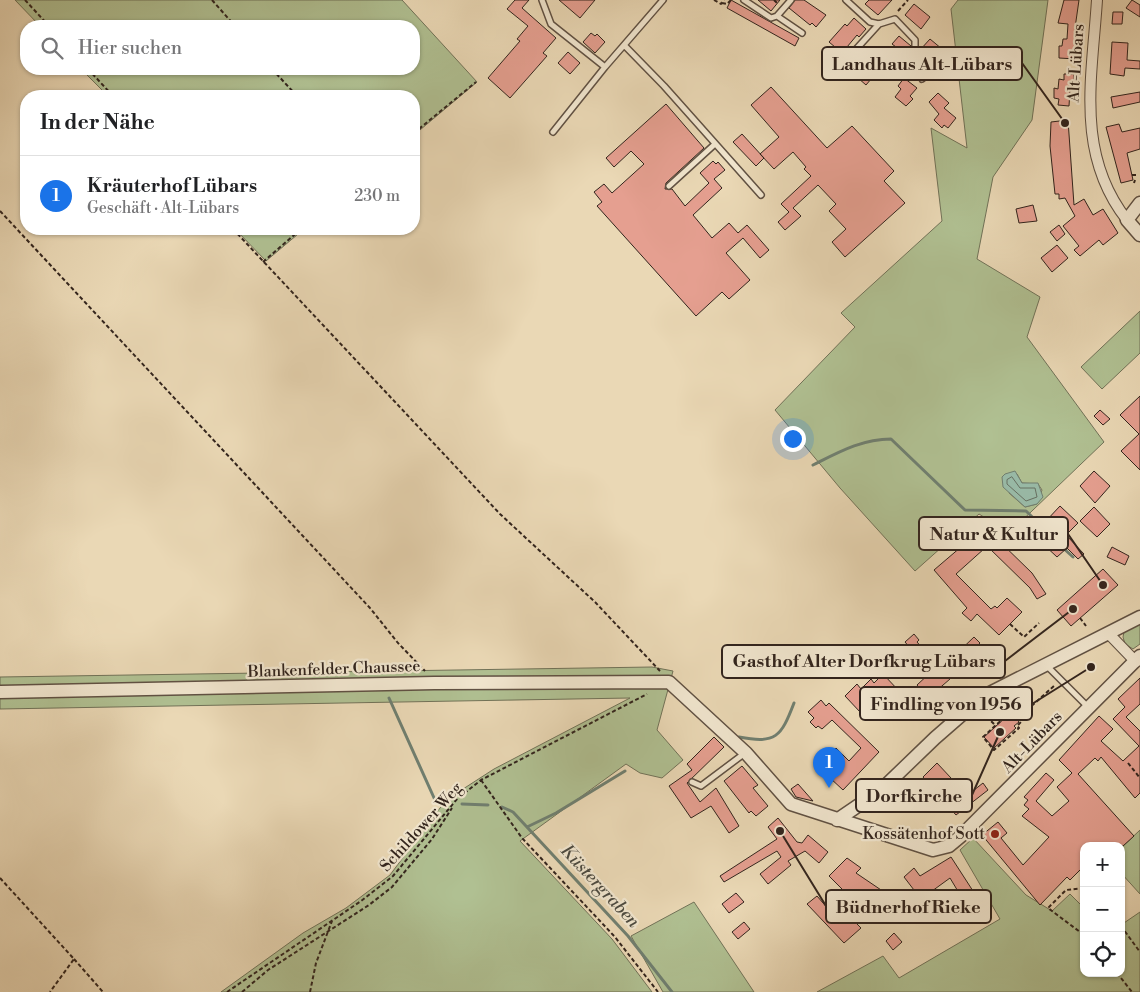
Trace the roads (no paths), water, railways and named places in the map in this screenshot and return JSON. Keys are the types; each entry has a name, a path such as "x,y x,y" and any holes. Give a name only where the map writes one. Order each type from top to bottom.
{"street":[{"name":"Alt-Lübars","path":"1097,0 1089,118 1095,152 1104,184 1113,202 1140,235"},
{"path":"1127,220 1140,203"},
{"path":"837,820 881,790 935,738 982,697 1140,617"},
{"name":"Alt-Lübars","path":"669,682 746,753 791,804 933,850 949,846 1009,789 1088,707 1138,659 1109,634"},
{"name":"Blankenfelder Chaussee","path":"0,692 434,683 669,682"}],"lane":[{"path":"542,0 551,24 605,67"},
{"path":"553,132 605,67 664,0"},
{"path":"744,0 771,18 777,16 791,0"},
{"path":"846,0 870,22 879,24"},
{"path":"777,16 802,33"},
{"path":"850,58 879,24 895,18 915,40 915,61 922,80"},
{"path":"624,45 761,194"},
{"path":"669,186 715,144"},
{"path":"1046,665 1088,707"},
{"path":"692,782 702,786 746,753"}],"water":[{"path":"1015,471 1022,483 1038,483 1043,497 1037,504 1025,507 1003,487 1002,477"}],"waterway":[{"path":"813,465 860,444 891,439 965,510 1026,511 1053,537"},
{"path":"1062,547 1073,557"},
{"name":"Küstergraben","path":"389,698 435,800 446,803"},
{"path":"739,737 761,739 776,735 785,724 794,703"},
{"path":"527,827 556,813 625,771"},
{"name":"Küstergraben","path":"462,804 488,805"},
{"name":"Küstergraben","path":"502,807 513,812 628,936 672,992"}],"place":[{"name":"Landhaus Alt-Lübars","path":"1065,123"},
{"name":"Natur & Kultur","path":"1103,585"},
{"name":"Gasthof Alter Dorfkrug Lübars","path":"1073,609"},
{"name":"Findling von 1956","path":"1091,667"},
{"name":"Dorfkirche","path":"1000,732"},
{"name":"Kräuterhof Lübars","path":"829,788"},
{"name":"Büdnerhof Rieke","path":"780,831"},
{"name":"Kossätenhof Sott","path":"995,834"}]}
